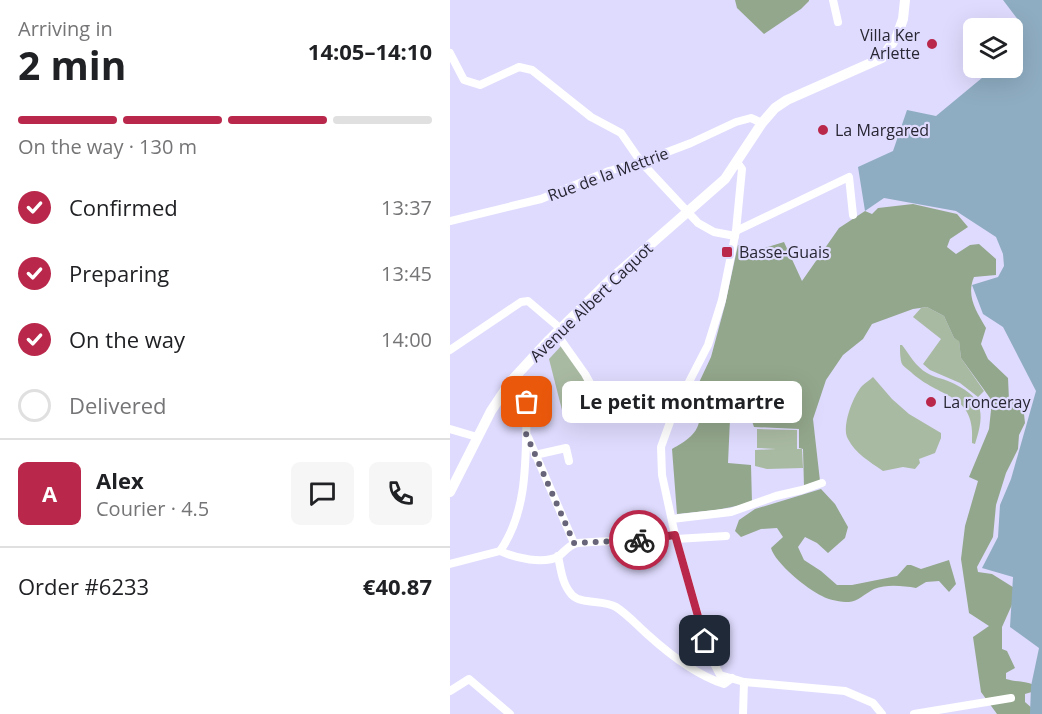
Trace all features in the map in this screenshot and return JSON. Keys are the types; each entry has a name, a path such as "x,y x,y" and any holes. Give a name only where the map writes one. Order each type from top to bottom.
{"main road":[{"name":"Avenue Albert Caquot","path":"450,492 491,411 511,381 611,279 725,178 762,123 775,108 787,100 882,58 897,36 903,19 905,0"}],"street":[{"path":"833,0 838,22"},
{"path":"450,53 464,80 480,85 519,67 532,70 591,117 621,133 641,162 686,213 714,232 736,234 849,177 853,214"},
{"name":"Rue de la Mettrie","path":"450,221 541,199 609,171 641,162 691,143 736,122 752,118 762,123"},
{"path":"737,162 742,169 736,234 722,300 708,345 674,411 661,447 662,475 675,537 709,654 720,675 744,682 845,691 873,703 882,714"},
{"path":"450,350 521,302 528,301 559,331 596,394"},
{"path":"501,551 516,524 525,474 527,402 523,393 511,381"},
{"path":"450,429 477,438"},
{"path":"526,434 574,543"},
{"path":"536,455 566,448 569,461"},
{"path":"672,519 731,512 822,483"},
{"path":"450,564 501,551 543,560 558,556 574,543 726,536"},
{"path":"558,556 563,580 572,595 578,599 614,606 649,636 710,679 724,684 732,678"},
{"path":"450,691 469,679 510,714"},
{"path":"744,682 744,714"},
{"path":"914,714 1011,698"}],"green space":[{"path":"735,0 809,1 764,34 737,8"},
{"path":"913,204 957,214 968,227 950,239 947,247 956,254 970,245 979,244 996,259 996,275 974,277 972,297 986,328 981,344 988,359 1008,378 1009,400 1023,405 1025,423 1019,435 1018,449 1006,473 996,505 993,537 977,567 978,572 992,574 1016,589 1015,598 1002,627 1002,649 1007,651 1015,668 1006,673 1006,679 1034,685 1035,691 1025,694 1025,702 1033,709 1033,714 997,714 981,692 973,637 989,626 969,613 961,559 965,526 978,481 969,477 989,429 990,398 961,358 959,341 954,338 944,316 927,307 913,309 872,324 863,339 843,355 826,380 813,419 820,481 804,487 803,449 799,448 799,429 754,427 752,421 730,419 728,463 751,465 752,503 677,514 672,449 692,435 698,426 699,413 688,406 711,357 738,245 755,251 784,242 802,281 839,228 865,211 872,214 878,208"},
{"path":"927,307 944,316 954,338 959,340 961,358 984,391 978,397 960,383 930,370 923,364 941,339 913,317 921,308"},
{"path":"562,345 584,377 598,405 589,412 562,410 549,359"},
{"path":"900,345 923,370 960,387 975,399 981,414 975,444 972,443 969,415 963,406 924,382 904,366 901,360"},
{"path":"873,377 909,414 941,433 935,453 919,459 920,463 915,469 903,467 883,471 859,453 848,439 846,427 852,404 862,386"},
{"path":"757,429 797,430 797,449 802,449 803,468 767,469 755,466 755,450 776,449 757,448"},
{"path":"821,489 835,504 848,527 845,538 828,553 817,543 805,537 798,547 804,560 837,585 852,585 897,576 907,565 921,569 949,560 956,584 949,592 939,581 926,582 916,588 884,586 852,602 832,600 808,588 779,561 771,548 783,537 777,528 761,529 741,537 735,531 739,520 755,509"}],"water":[{"path":"1003,0 1042,0 1042,714 1030,714 1031,686 1039,648 1010,627 1013,577 982,568 998,537 1000,505 1011,479 1036,391 1003,327 983,314 972,285 998,277 1004,266 1003,254 996,237 956,211 884,198 865,211 858,167 893,151 907,110 936,116 982,78 1023,78 1023,18 1017,18"}],"way so far":[{"path":"527,402 526,434 574,543 639,540"}],"place":[{"name":"Villa Ker Arlette","path":"932,44"},
{"name":"La Margared","path":"823,130"},
{"name":"Basse-Guais","path":"727,252"},
{"name":"Le petit montmartre","path":"527,402"},
{"name":"La ronceray","path":"931,402"}],"route":[{"path":"639,540 675,535 705,641"}]}
